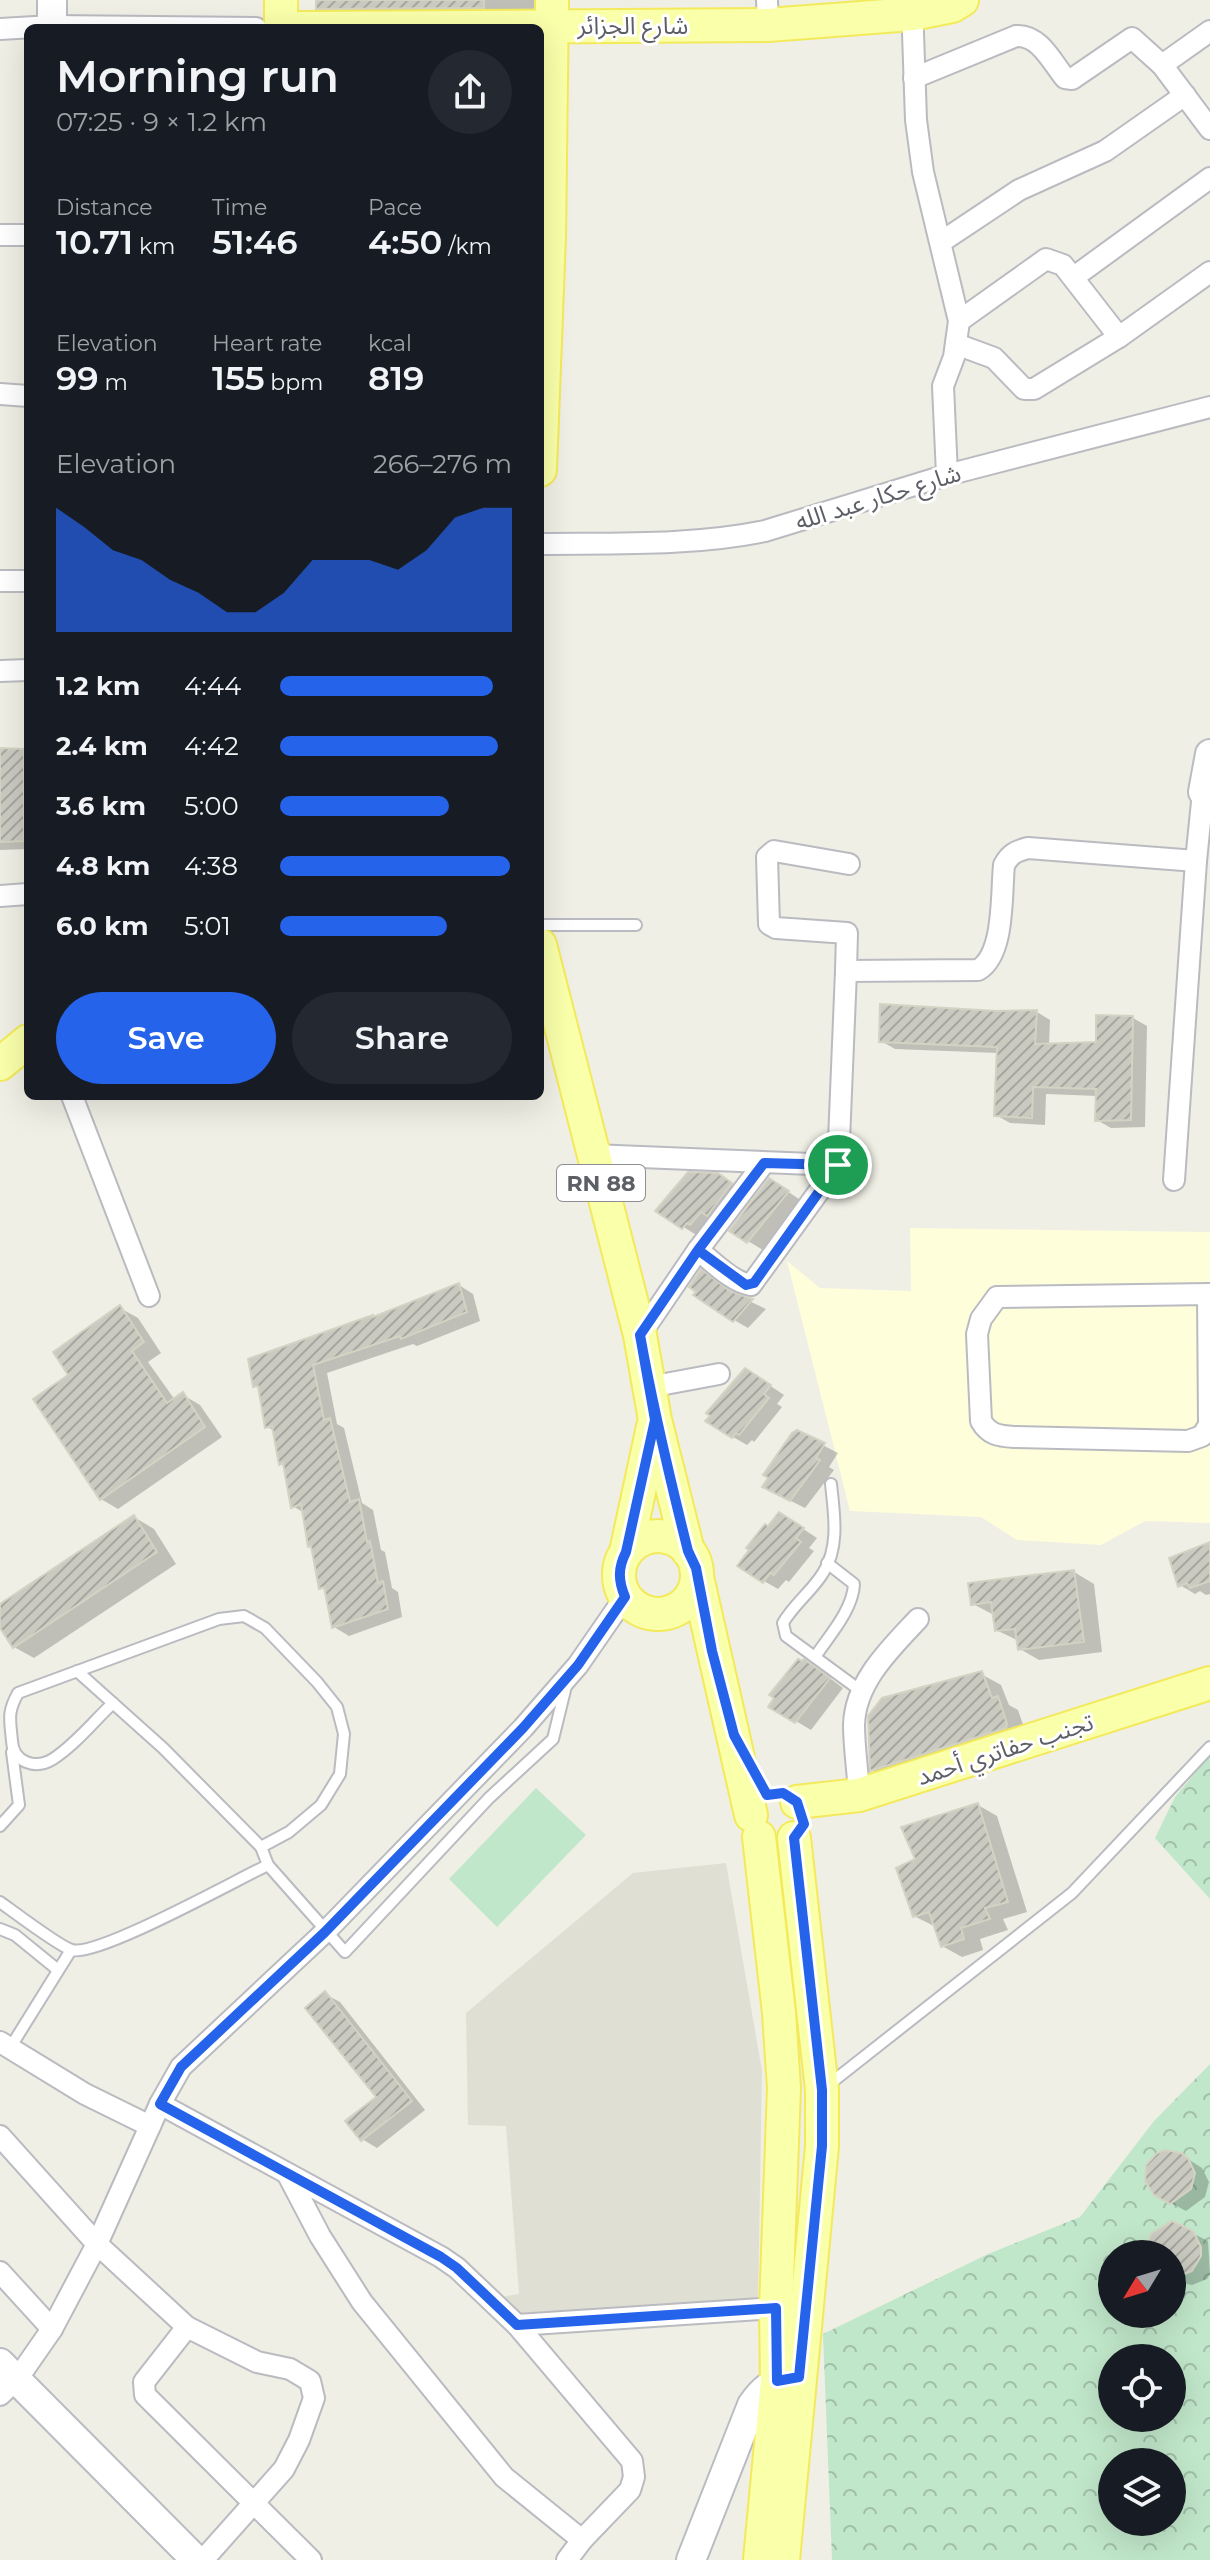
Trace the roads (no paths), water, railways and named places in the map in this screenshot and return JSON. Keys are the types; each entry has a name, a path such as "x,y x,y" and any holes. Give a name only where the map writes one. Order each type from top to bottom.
{"main road":[{"path":"281,0 281,24"},
{"name":"شارع الجزائر","path":"368,24 551,13 767,12 952,6 962,0"},
{"path":"544,236 551,13"},
{"name":"RN 88","path":"544,962 640,1335 655,1420 734,1735 779,1818 822,2090 822,2146 760,2560"},
{"path":"0,1064 24,1045"},
{"name":"RN 88","path":"626,1552 655,1420"},
{"path":"637,1605 671,1612 681,1606 694,1588 692,1564 669,1537 645,1538 626,1552 619,1574 637,1605 712,1651"},
{"name":"تجنب حفاتري أحمد","path":"779,1818 1210,1683"},
{"name":"تجنب حفاتري أحمد","path":"779,1818 1059,1749 1210,1701"},
{"name":"RN 88","path":"779,1818 779,2013 784,2088 776,2308 788,2379 783,2560"}],"street":[{"path":"912,7 914,78 923,172 959,321 956,344 943,386 947,475"},
{"path":"0,29 52,18 174,24"},
{"path":"1162,65 1210,31"},
{"path":"914,78 1025,35 1034,39 1068,80 1076,78 1132,38 1162,65 1210,129"},
{"path":"941,242 1019,190 1105,151 1185,95"},
{"path":"1074,277 1210,178"},
{"path":"0,235 24,235"},
{"path":"959,321 1046,259 1060,263 1074,277 1119,337"},
{"path":"956,344 988,354 1028,390 1119,337 1210,272"},
{"path":"0,394 24,396"},
{"name":"شارع حكار عبد الله","path":"544,544 662,542 740,536 835,511 947,475 1210,407"},
{"path":"0,581 24,581"},
{"path":"0,671 24,670"},
{"path":"1174,1180 1196,861 1210,754"},
{"path":"846,971 926,972 978,970 986,966 997,946 1004,865 1008,857 1020,850 1028,848 1196,861"},
{"path":"698,1250 727,1273 751,1285 838,1165 847,933 776,928 769,924 767,857 774,851 849,864"},
{"path":"0,896 24,894"},
{"path":"74,1100 149,1296"},
{"path":"592,1155 838,1165"},
{"path":"640,1335 698,1250 764,1163"},
{"path":"1209,1294 1209,1425 1202,1436 1188,1441 1002,1436 987,1432 981,1421 977,1334 981,1319 997,1297 1209,1294"},
{"path":"649,1387 719,1374"},
{"path":"196,2560 6,2379 52,2329 97,2244 160,2104 181,2067 325,1932 523,1728 637,1605"},
{"path":"859,1795 854,1723 861,1691 918,1619"},
{"path":"5,2045 85,2094 150,2126"},
{"path":"160,2104 441,2257 457,2268 517,2325 632,2461 634,2477 630,2490 567,2560"},
{"path":"0,2136 97,2244 187,2327 257,2362 290,2369 310,2381 314,2398 299,2440 284,2469 203,2560"},
{"path":"288,2175 320,2236 362,2302 504,2477 582,2540"},
{"path":"0,2272 52,2329"},
{"path":"517,2325 776,2308"},
{"path":"187,2327 144,2382 145,2395 311,2560"},
{"path":"691,2560 752,2405 760,2393 788,2379"}],"lane":[{"path":"544,925 636,925"},
{"path":"831,1484 835,1527 824,1572 791,1608 783,1623 786,1636 861,1691"},
{"path":"815,1657 845,1611 853,1592 854,1584 827,1563"},
{"path":"0,1826 19,1805 9,1709 18,1693 219,1619 244,1616 265,1628 317,1682 337,1707 344,1734 340,1774 321,1805 289,1832 261,1847"},
{"path":"77,1671 163,1748 261,1847 268,1865 345,1952 489,1798 553,1739 568,1677"},
{"path":"12,1751 21,1761 36,1764 52,1760 113,1703"},
{"path":"822,2090 1072,1893 1210,1747"},
{"path":"0,1902 71,1950 86,1950 125,1935 268,1865"},
{"path":"0,1929 15,1935 58,1970"},
{"path":"5,2045 71,1950"}]}
